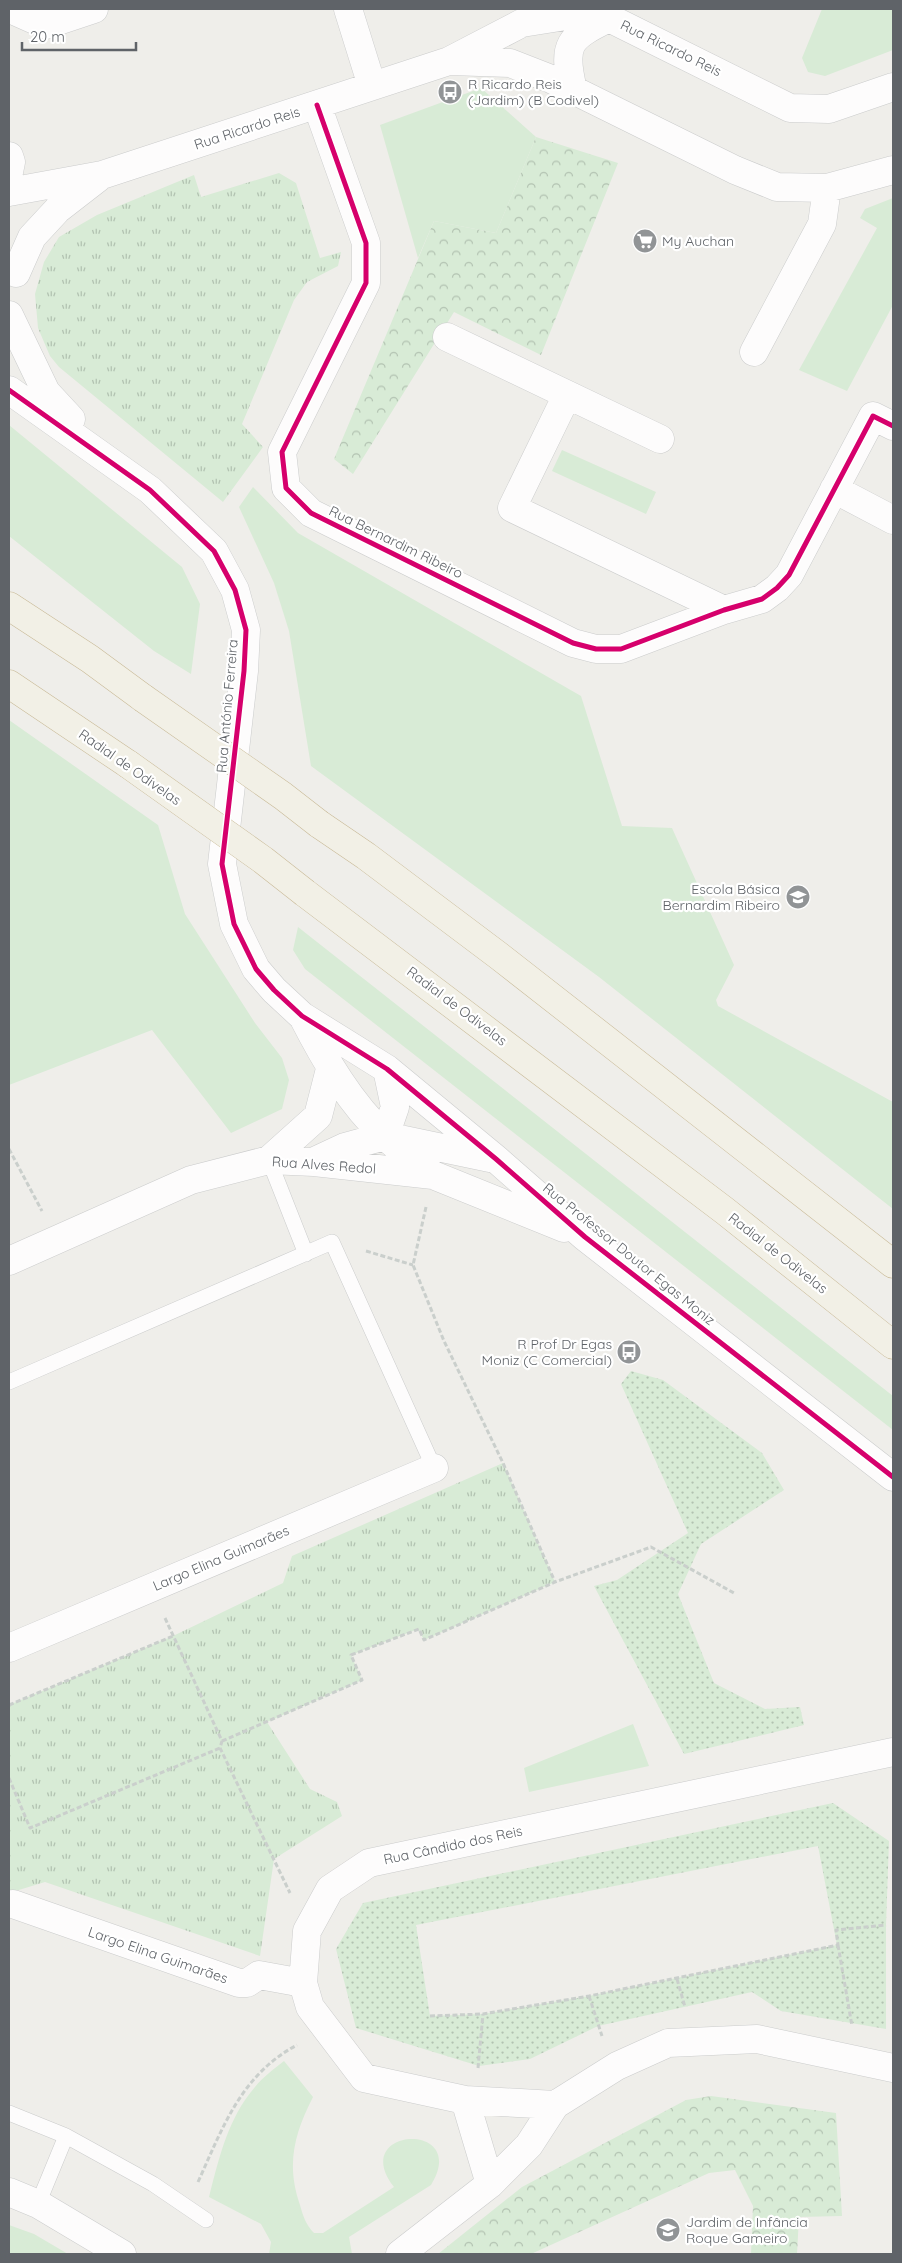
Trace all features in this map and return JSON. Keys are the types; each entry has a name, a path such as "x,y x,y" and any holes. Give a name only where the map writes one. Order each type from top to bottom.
{"highway":[{"path":"9,606 90,659 366,856 499,956 893,1264"},
{"name":"Radial de Odivelas","path":"9,684 128,764 263,860 725,1211 893,1345"}],"street":[{"path":"10,9 46,25 94,9"},
{"path":"348,9 372,86"},
{"name":"Rua Ricardo Reis","path":"9,192 102,175 448,61 522,24 566,16 609,18 790,108 828,109 893,87"},
{"path":"573,90 567,65 569,47 584,30 609,18"},
{"name":"Rua Ricardo Reis","path":"448,61 510,64 551,79 735,170 777,187 827,188 893,170"},
{"name":"Rua Bernardim Ribeiro","path":"317,105 366,243 366,283 282,452 286,488 311,513 581,645 596,649 621,648 724,610 762,599 778,588 789,575 873,416 893,426"},
{"path":"9,156 11,162 9,172"},
{"name":"Rua Ricardo Reis","path":"16,273 32,237 58,209 102,175"},
{"path":"754,352 822,224 827,188"},
{"path":"9,245 16,273 13,292 9,302"},
{"name":"Rua António Ferreira","path":"9,315 46,392 102,454"},
{"path":"447,336 660,439"},
{"name":"Rua António Ferreira","path":"9,390 102,454 150,490 214,551 235,590 246,630 244,671 222,864 234,924 256,969 274,990 302,1016"},
{"path":"567,395 512,508 724,610"},
{"path":"834,489 893,520"},
{"path":"302,1016 330,1069 385,1136 433,1174"},
{"name":"Rua Professor Doutor Egas Moniz","path":"302,1016 387,1069 496,1159 585,1237 893,1477"},
{"path":"269,1160 318,1116 330,1069"},
{"path":"385,1136 395,1107 387,1069"},
{"path":"314,1162 346,1147 385,1136 496,1159"},
{"name":"Rua Alves Redol","path":"9,1261 191,1180 269,1160 314,1162 433,1174 585,1237"},
{"name":"Largo Elina Guimarães","path":"9,1648 434,1468"},
{"name":"Rua Cândido dos Reis","path":"555,2105 465,2100 364,2078 310,2007 303,1983 307,1931 330,1890 369,1863 832,1763 893,1752"},
{"name":"Largo Elina Guimarães","path":"13,1904 239,1983 247,1983 259,1975 303,1983"},
{"path":"400,2254 490,2184 528,2145 555,2105 617,2066 668,2043 757,2039 893,2068"},
{"path":"465,2100 490,2184"},
{"path":"9,2192 38,2204 122,2254"}],"lane":[{"path":"269,1160 306,1254"},
{"path":"9,1382 332,1242 434,1468"},
{"path":"9,2114 66,2136 153,2184 206,2220"},
{"path":"38,2204 66,2136"}],"path":[{"path":"9,1149 57,1240"},
{"path":"433,1174 414,1265 444,1341 503,1464 554,1582"},
{"path":"332,1242 414,1265"},
{"path":"222,1741 362,1680 351,1656 419,1629 424,1640 554,1582 651,1548 734,1593"},
{"path":"152,1587 222,1741 220,1748 307,1931"},
{"path":"9,1705 173,1636"},
{"path":"9,1778 30,1828 220,1748"},
{"path":"856,2061 852,2022 836,1930 886,1925"},
{"path":"430,2016 483,2014 589,1996 838,1946"},
{"path":"677,1978 685,2007"},
{"path":"589,1996 598,2026 617,2066"},
{"path":"465,2100 479,2066 483,2014"},
{"path":"208,2160 235,2103 247,2087 280,2054"}],"green space":[{"path":"822,9 893,9 893,50 825,76 808,72 802,58"},
{"path":"481,88 536,137 496,233 434,221 418,258 380,125"},
{"path":"536,137 618,163 541,355 454,312 353,474 334,459 434,221 496,233"},
{"path":"279,173 296,183 320,258 341,252 338,266 307,282 294,300 242,424 263,447 223,502 59,367 50,356 38,328 35,294 44,262 59,237 97,215 194,175 201,197"},
{"path":"893,198 893,305 847,391 799,370 877,228 860,218 865,209"},
{"path":"9,425 182,567 200,604 191,674 154,651 9,536"},
{"path":"562,450 656,492 646,514 552,471"},
{"path":"253,487 298,533 581,696 622,826 672,828 734,965 716,1000 718,1006 893,1102 893,1209 599,977 311,766 289,631 274,583 239,507"},
{"path":"9,720 158,825 185,914 255,1023 282,1058 289,1080 282,1109 231,1133 152,1030 9,1085"},
{"path":"298,927 893,1396 893,1430 305,969 293,950"},
{"path":"631,1371 663,1380 762,1453 784,1490 701,1544 678,1594 714,1683 765,1709 800,1707 804,1725 684,1754 594,1586 617,1580 688,1533 621,1384"},
{"path":"503,1463 555,1582 424,1640 418,1629 351,1655 362,1680 267,1722 310,1789 337,1802 342,1816 274,1859 260,1956 45,1882 9,1893 9,1705 173,1636 283,1583 292,1556"},
{"path":"633,1724 649,1766 529,1792 524,1768"},
{"path":"833,1803 889,1841 886,1925 886,2029 781,2011 752,1992 598,2026 530,2059 479,2066 356,2028 336,1949 363,1903","holes":["818,1846 837,1945 589,1996 483,2014 430,2016 416,1925"]},
{"path":"284,2061 313,2097 297,2137 294,2150 293,2176 301,2209 307,2224 314,2233 323,2233 394,2187 384,2167 386,2152 396,2143 410,2139 424,2141 435,2149 439,2164 431,2185 349,2237 352,2254 269,2254 271,2242 261,2224 209,2197 226,2139 238,2112 258,2083"},
{"path":"711,2096 836,2113 842,2216 799,2217 797,2254 751,2254 753,2206 735,2170 709,2173 531,2254 438,2254 522,2187 686,2100"},
{"path":"9,2225 34,2234 68,2254 9,2254"}],"cycle path":[{"path":"317,105 366,243 366,283 282,452 286,488 311,513 573,643 596,649 621,649 724,610 762,599 777,588 789,575 873,416 893,426"},
{"path":"9,390 150,490 214,551 235,590 246,630 244,671 222,864 234,924 256,969 274,990 302,1016 387,1069 496,1159 585,1237 893,1477"}],"place":[{"name":"R Ricardo Reis (Jardim) (B Codivel)","path":"450,92"},
{"name":"My Auchan","path":"645,241"},
{"name":"Escola Básica Bernardim Ribeiro","path":"798,897"},
{"name":"R Prof Dr Egas Moniz (C Comercial)","path":"629,1352"},
{"name":"Jardim de Infância Roque Gameiro","path":"668,2230"}]}
